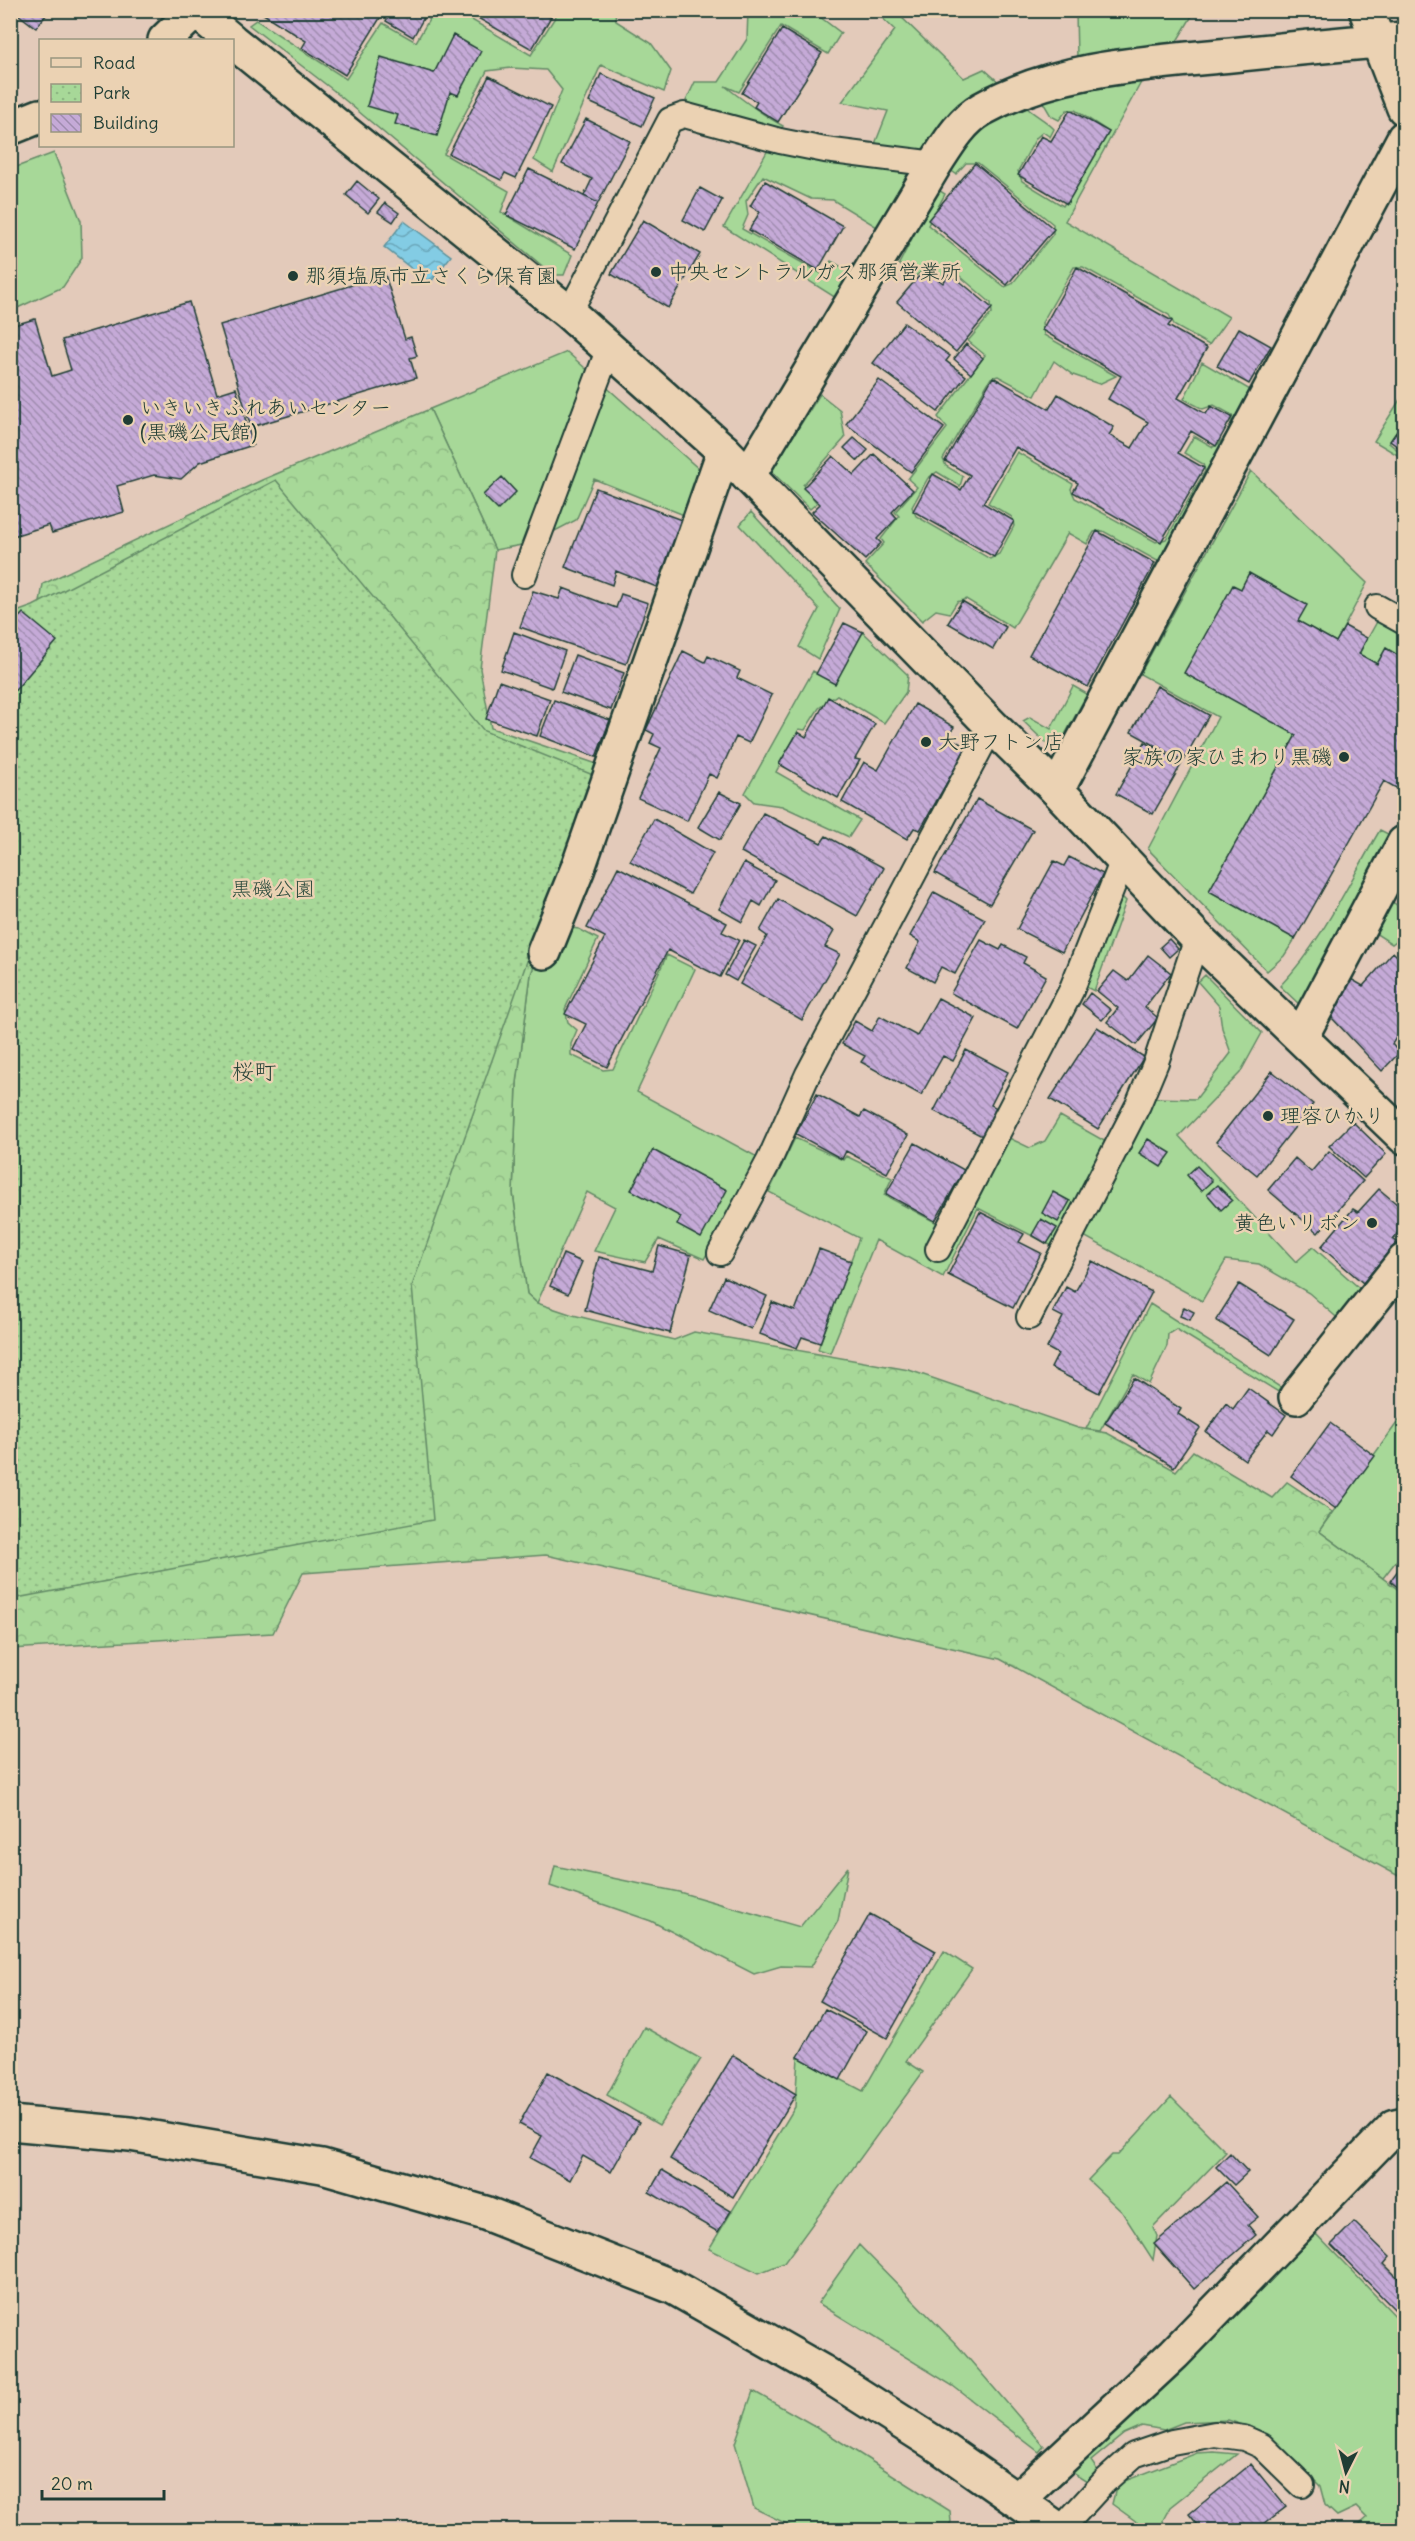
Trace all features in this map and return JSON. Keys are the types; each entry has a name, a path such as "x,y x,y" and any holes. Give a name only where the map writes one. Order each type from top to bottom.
{"street":[{"path":"1366,10 1391,40 1404,108"},
{"path":"166,39 195,11 230,39"},
{"path":"748,476 935,164 956,133 981,110 1020,92 1065,78 1126,65 1391,40"},
{"path":"234,43 569,313 724,451 992,726 1057,789 1197,938 1404,1137"},
{"path":"10,128 39,116"},
{"path":"1057,789 1404,138"},
{"path":"544,952 578,868 724,451"},
{"path":"1301,1037 1404,843"},
{"path":"1296,1397 1404,1261"},
{"path":"10,2123 130,2134 322,2166 485,2213 673,2287 821,2371 939,2446 1059,2530"},
{"path":"1017,2500 1174,2354 1395,2126 1404,2124"}],"lane":[{"path":"569,313 670,120 684,115 802,146 867,157 935,164"},
{"path":"524,575 609,348"},
{"path":"1377,607 1404,622"},
{"path":"720,1253 769,1161 808,1074 992,726"},
{"path":"938,1249 1071,991 1123,860"},
{"path":"1029,1317 1138,1105 1156,1062 1197,938"},
{"path":"1059,2530 1104,2482 1134,2456 1172,2442 1215,2434 1244,2438 1262,2446 1302,2485"}],"green space":[{"path":"434,11 474,11 470,19 531,55 559,11 615,11 616,21 651,43 671,71 664,92 601,65 553,172 534,160 562,90 546,70 511,68 487,71 444,154 509,191 501,212 572,255 564,275 553,275 333,90 249,25 256,20 346,79 383,23 416,42"},
{"path":"748,11 812,11 841,33 828,54 781,26 739,92 725,86 783,126 778,132 705,110 686,101 695,82 719,82 747,39"},
{"path":"875,11 895,11 964,78 984,69 1001,84 953,110 922,154 873,149 888,111 842,102 895,30"},
{"path":"1076,11 1195,11 1174,46 1077,58"},
{"path":"1144,77 1065,221 1229,317 1209,345 1175,326 1169,315 1083,267 1074,267 1042,323 1044,335 1116,376 1099,384 1073,375 1054,361 1035,396 998,376 991,378 943,459 946,466 963,476 960,486 937,472 928,478 912,507 916,516 990,559 999,554 1014,526 1012,517 988,503 1017,452 1073,484 1071,489 1075,498 1156,542 1166,539 1205,471 1203,464 1184,453 1194,436 1213,447 1217,445 1231,424 1232,415 1214,405 1203,409 1184,399 1202,362 1252,391 1161,563 1103,531 1094,532 1087,544 1068,533 1013,628 966,599 957,602 950,613 936,610 922,621 865,564 884,543 881,539 899,516 895,512 917,487 908,479 947,428 938,417 985,355 968,341 992,313 991,303 953,270 945,273 942,278 928,267 914,277 899,264 937,189 945,194 928,225 1005,287 1012,284 1053,234 1053,224 978,163 966,163 956,174 950,170 962,137 1023,104 1054,129 1050,137 1043,132 1036,138 1018,171 1022,181 1063,206 1109,132 1075,110 1067,110 1059,120 1051,116 1040,97"},
{"path":"768,150 912,170 877,227 833,200 811,199 763,176 746,201 748,215 742,229 822,274 831,261 851,272 836,298 724,227"},
{"path":"54,153 81,221 82,258 63,287 11,311 11,169"},
{"path":"567,352 701,471 684,515 594,479 576,520 532,543 495,550 430,409"},
{"path":"1404,393 1404,421 1389,443 1404,455 1404,459 1374,441"},
{"path":"820,394 840,410 845,438 803,485 817,503 810,509 771,471"},
{"path":"430,409 495,550 480,669 491,728 600,765 574,856 531,974 517,1083 513,1193 527,1294 537,1303 573,1315 674,1340 694,1332 909,1370 1078,1428 1107,1433 1176,1471 1193,1451 1272,1498 1287,1482 1332,1512 1319,1531 1404,1594 1404,1879 1000,1659 546,1555 303,1573 273,1633 11,1649 10,940 19,731 43,584 262,480"},
{"path":"1251,471 1367,583 1336,642 1298,621 1249,573 1241,589 1296,735 1209,891 1295,939 1284,956 1267,971 1148,849 1218,717 1140,674"},
{"name":"黒磯公園","path":"276,480 484,731 593,775 412,1286 433,1520 11,1599 11,614 33,606"},
{"path":"751,512 840,609 818,659 799,647 819,609 740,525"},
{"path":"1378,620 1404,635 1404,659 1386,648 1377,664 1359,654"},
{"path":"863,632 908,675 906,692 884,723 837,695 819,708 805,730 799,729 776,772 860,820 849,837 782,806 754,802 745,793 813,671 835,683"},
{"path":"1073,686 1087,694 1062,740 1046,743 1023,721 1030,717 1051,729"},
{"path":"1380,830 1396,838 1300,1005 1280,986 1322,931"},
{"path":"1120,895 1126,901 1094,991 1086,987"},
{"path":"1391,901 1404,910 1404,935 1392,944 1375,933"},
{"path":"549,925 579,929 598,939 565,1009 568,1022 577,1030 571,1044 571,1055 603,1070 613,1069 667,955 695,969 637,1092 761,1159 704,1259 659,1239 645,1262 594,1251 615,1207 587,1192 537,1303 527,1294 513,1193 517,1083 531,974"},
{"path":"1205,975 1262,1033 1240,1073 1179,1136 1296,1262 1313,1247 1366,1294 1343,1323 1309,1293 1259,1264 1226,1260 1202,1301 1082,1235 1155,1098 1196,1099 1231,1053 1222,1028 1219,1006 1198,982"},
{"path":"1060,1116 1108,1143 1052,1246 978,1208 943,1277 876,1240 830,1353 818,1349 859,1238 769,1192 795,1138 843,1160 846,1156 892,1178 884,1195 954,1232 1005,1136 1030,1148 1045,1141"},
{"path":"1150,1304 1283,1389 1280,1393 1176,1329 1168,1334 1167,1346 1149,1384 1133,1374 1100,1431 1086,1429"},
{"path":"1402,1416 1404,1418 1404,1551 1383,1578 1319,1531"},
{"path":"555,1866 679,1892 800,1927 848,1867 838,1921 811,1967 781,1966 754,1974 651,1921 550,1886"},
{"path":"944,1951 972,1969 906,2061 923,2072 784,2263 759,2273 709,2249 795,2107 798,2057 863,2091"},
{"path":"644,2027 701,2059 659,2125 607,2095"},
{"path":"1171,2097 1226,2152 1153,2227 1157,2236 1153,2260 1122,2212 1088,2180 1112,2155 1118,2155"},
{"path":"1316,2234 1404,2325 1404,2530 1353,2530 1367,2518 1356,2507 1337,2516 1325,2505 1320,2486 1294,2460 1258,2430 1228,2420 1184,2422 1164,2430 1142,2426 1124,2434 1091,2461 1098,2471 1087,2482 1068,2470 1198,2352"},
{"path":"859,2245 957,2345 1044,2446 1039,2452 953,2386 818,2303"},
{"path":"753,2391 822,2430 950,2511 951,2522 946,2530 799,2530 754,2508 735,2443"},
{"path":"1197,2453 1237,2454 1170,2507 1163,2520 1165,2530 1148,2530 1112,2504 1117,2484"}],"water":[{"path":"404,221 451,256 430,283 384,247"}],"building":[{"path":"21,10 50,10 36,28 18,14"},
{"path":"257,10 385,10 345,75 302,48 306,41"},
{"path":"392,10 428,10 413,37 386,21"},
{"path":"480,10 555,10 532,49 476,17"},
{"path":"782,29 822,53 778,122 754,107 757,102 742,93"},
{"path":"453,35 481,51 458,95 450,92 437,136 395,124 398,115 367,106 381,57 434,73"},
{"path":"601,74 655,98 642,126 589,102"},
{"path":"489,76 551,107 516,178 505,173 501,180 449,154"},
{"path":"1070,110 1109,132 1067,204 1018,175 1041,136 1051,141"},
{"path":"586,119 630,141 598,203 584,196 592,179 562,164"},
{"path":"975,163 1054,229 1007,285 928,220"},
{"path":"529,169 598,203 575,249 506,215"},
{"path":"357,181 379,199 368,213 346,195"},
{"path":"765,181 843,226 818,270 749,230 760,212 750,206"},
{"path":"700,188 722,200 705,232 683,220"},
{"path":"385,203 399,213 393,222 378,212"},
{"path":"643,220 700,254 668,308 611,274"},
{"path":"1077,267 1172,321 1168,326 1207,348 1178,398 1206,414 1211,406 1232,417 1216,446 1191,431 1178,453 1204,468 1161,542 1073,492 1078,483 1016,447 983,503 1014,521 994,557 913,511 933,474 961,490 970,475 945,461 993,377 1049,409 1058,394 1114,427 1109,435 1132,448 1148,422 1108,399 1121,376 1042,330"},
{"path":"925,269 943,283 950,273 992,308 956,352 897,302"},
{"path":"385,275 405,339 411,337 417,356 410,358 416,378 251,427 220,325"},
{"name":"いきいきふれあいセンター (黒磯公民館)","path":"189,302 217,394 236,388 253,445 200,462 181,479 154,475 117,486 124,512 52,533 49,525 10,537 10,387 12,387 10,326 35,319 52,376 71,370 62,340"},
{"path":"904,323 950,356 946,361 966,376 938,412 873,363"},
{"path":"1239,328 1271,346 1249,384 1217,366"},
{"path":"966,344 983,358 971,374 954,359"},
{"path":"879,380 944,428 911,472 846,424"},
{"path":"1404,421 1404,451 1390,441"},
{"path":"854,438 868,450 858,461 844,448"},
{"path":"874,454 913,490 892,512 897,518 877,539 881,543 865,560 812,512 820,504 803,488 833,456 854,475"},
{"path":"502,477 516,492 498,510 483,495"},
{"path":"596,488 684,521 659,588 616,571 612,585 565,567"},
{"path":"1097,531 1155,563 1088,687 1029,655"},
{"name":"家族の家ひまわり黒磯","path":"1249,573 1307,605 1298,621 1336,642 1345,626 1367,638 1359,654 1377,664 1386,648 1404,659 1404,779 1398,789 1384,781 1295,939 1209,891 1296,735 1184,673 1233,585 1241,589"},
{"path":"563,588 616,608 621,594 648,603 626,664 520,627 533,591 559,599"},
{"path":"962,601 1006,627 993,649 948,623"},
{"path":"23,613 57,641 12,694 10,627"},
{"path":"844,623 863,632 835,684 816,674"},
{"path":"514,632 565,651 552,688 501,670"},
{"path":"683,651 705,662 708,656 740,671 737,678 772,695 749,743 736,737 717,778 709,774 687,821 638,798 661,748 650,743 654,734 646,730"},
{"path":"575,655 624,673 611,710 561,692"},
{"path":"499,681 550,699 537,736 486,719"},
{"path":"1157,686 1209,715 1183,761 1131,732"},
{"path":"828,697 875,724 855,759 860,760 838,798 779,764 798,732 806,737"},
{"path":"554,700 610,720 596,757 540,736"},
{"path":"915,704 954,727 948,737 967,747 920,830 914,828 907,839 842,802 864,762 878,770"},
{"path":"1145,742 1182,763 1153,814 1116,794"},
{"path":"719,792 741,803 720,840 698,827"},
{"path":"977,799 1033,830 990,904 935,873"},
{"path":"763,813 821,843 826,836 884,868 857,916 741,852"},
{"path":"654,819 713,853 690,894 630,861"},
{"path":"1069,857 1103,874 1062,952 1017,929 1054,861 1064,866"},
{"path":"744,863 775,880 761,906 753,901 742,922 719,909"},
{"path":"618,867 727,923 722,932 739,940 720,977 668,950 607,1067 573,1050 586,1024 565,1014 605,937 587,928"},
{"path":"934,892 985,919 955,974 941,967 933,982 907,968 920,942 910,936"},
{"path":"778,899 834,931 825,947 840,954 802,1020 740,984 767,936 760,931"},
{"path":"1169,939 1178,949 1169,957 1160,947"},
{"path":"744,940 756,946 736,981 725,975"},
{"path":"981,940 1000,950 1003,945 1026,957 1023,963 1046,976 1017,1029 951,993"},
{"path":"1404,950 1404,1025 1392,1044 1399,1053 1382,1071 1330,1016 1351,979 1363,986 1393,952 1398,957"},
{"path":"1148,955 1171,973 1145,1007 1158,1018 1136,1045 1107,1022 1118,1008 1097,991 1114,971 1128,981"},
{"path":"1090,993 1111,1010 1102,1020 1082,1004"},
{"path":"938,998 976,1018 953,1061 943,1056 921,1095 861,1062 865,1056 842,1044 855,1021 872,1031 880,1016 917,1036"},
{"path":"1097,1027 1144,1057 1098,1129 1050,1099"},
{"path":"966,1050 1008,1072 991,1105 997,1108 982,1136 934,1111"},
{"path":"1272,1071 1313,1104 1257,1175 1216,1142"},
{"path":"817,1094 860,1117 864,1111 908,1135 887,1173 846,1151 842,1159 796,1134"},
{"path":"1353,1122 1386,1154 1364,1178 1329,1146"},
{"path":"1148,1139 1171,1153 1161,1167 1139,1153"},
{"path":"915,1143 964,1170 935,1221 886,1194"},
{"path":"653,1150 727,1190 701,1238 677,1225 681,1217 631,1190"},
{"path":"1329,1151 1363,1181 1318,1233 1268,1190 1295,1158 1311,1172"},
{"path":"1197,1166 1212,1181 1201,1191 1187,1175"},
{"path":"1217,1185 1232,1200 1221,1210 1207,1194"},
{"path":"1379,1189 1404,1210 1404,1225 1393,1239 1397,1242 1363,1283 1321,1247 1353,1209 1358,1212"},
{"path":"1053,1192 1070,1201 1058,1222 1042,1213"},
{"path":"980,1212 1024,1234 1019,1242 1041,1253 1013,1308 948,1275"},
{"path":"1041,1219 1057,1228 1047,1244 1032,1235"},
{"path":"659,1246 691,1255 670,1333 585,1310 599,1257 652,1271"},
{"path":"819,1249 851,1261 820,1343 802,1337 797,1348 760,1334 772,1302 795,1311"},
{"path":"563,1254 582,1262 568,1294 550,1286"},
{"path":"1092,1261 1152,1292 1099,1393 1051,1368 1058,1354 1047,1348 1063,1317 1053,1312 1066,1287 1075,1292"},
{"path":"724,1277 767,1296 751,1329 709,1310"},
{"path":"1239,1284 1294,1319 1271,1355 1216,1320"},
{"path":"1404,1289 1404,1306 1396,1299"},
{"path":"1184,1307 1194,1312 1190,1320 1180,1316"},
{"path":"1134,1378 1181,1409 1178,1414 1200,1428 1174,1467 1105,1423"},
{"path":"1248,1388 1286,1415 1273,1434 1268,1430 1245,1460 1206,1432 1226,1403 1233,1409"},
{"path":"1330,1423 1375,1456 1336,1509 1291,1476"},
{"path":"1404,1562 1404,1592 1390,1581"},
{"path":"870,1914 936,1951 887,2038 820,2001"},
{"path":"825,2009 867,2031 840,2080 798,2057"},
{"path":"733,2055 796,2094 733,2197 670,2159"},
{"path":"548,2072 639,2122 611,2172 583,2156 570,2180 530,2158 542,2136 519,2124"},
{"path":"1230,2153 1248,2172 1234,2185 1216,2167"},
{"path":"662,2170 731,2211 718,2232 649,2192"},
{"path":"1226,2182 1258,2217 1248,2225 1256,2235 1194,2289 1154,2244"},
{"path":"1354,2222 1390,2257 1384,2264 1404,2284 1404,2319 1331,2245"},
{"path":"1251,2464 1286,2507 1256,2530 1202,2530 1189,2514"}],"place":[{"name":"中央セントラルガス那須営業所","path":"656,272"},
{"name":"那須塩原市立さくら保育園","path":"293,276"},
{"name":"いきいきふれあいセンター (黒磯公民館)","path":"128,420"},
{"name":"大野フトン店","path":"926,742"},
{"name":"家族の家ひまわり黒磯","path":"1344,757"},
{"name":"理容ひかり","path":"1268,1116"},
{"name":"黄色いリボン","path":"1372,1223"}],"district":[{"name":"桜町","path":"254,1071"}]}
